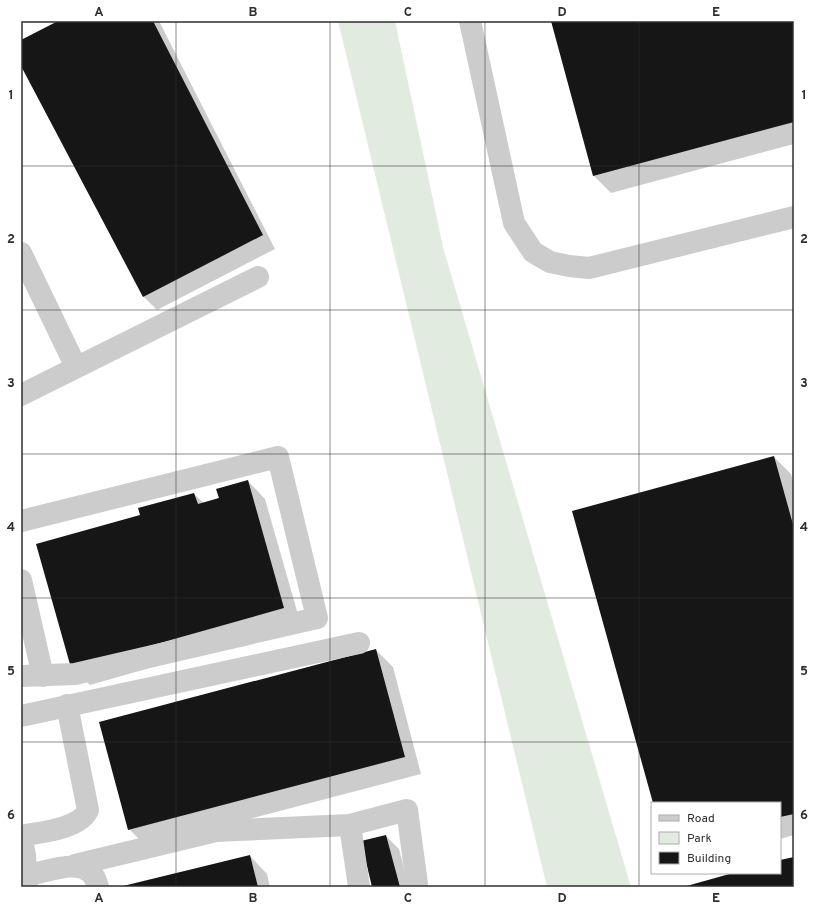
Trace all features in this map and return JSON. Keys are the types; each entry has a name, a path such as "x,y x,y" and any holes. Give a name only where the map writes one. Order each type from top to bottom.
{"street":[{"path":"470,21 514,223 533,252 550,262 589,268 794,217"},
{"path":"21,253 76,367"},
{"path":"21,395 258,277"},
{"path":"21,522 278,457 317,618 75,674 21,676"},
{"path":"21,580 43,676"},
{"path":"21,716 359,643"},
{"path":"67,706 88,810 82,819 77,822 21,836 27,881 75,865 216,832 350,825 407,810 417,884"},
{"path":"350,825 359,887"},
{"path":"75,865 85,868 92,874 98,887"}],"green space":[{"path":"338,21 395,21 443,247 631,887 547,887"}],"building":[{"path":"58,21 153,21 263,235 143,297 21,66 21,40"},
{"path":"551,21 794,21 794,122 593,176"},
{"path":"774,456 794,528 794,814 781,817 781,802 653,802 572,511"},
{"path":"248,480 284,608 71,668 36,544 140,515 138,508 194,493 198,504 219,498 216,489"},
{"path":"376,649 405,757 128,830 99,722"},
{"path":"386,835 400,887 372,887 361,841"},
{"path":"250,855 258,887 123,887 123,886"},
{"path":"794,857 794,887 683,887 729,874 781,874 781,860"}]}
